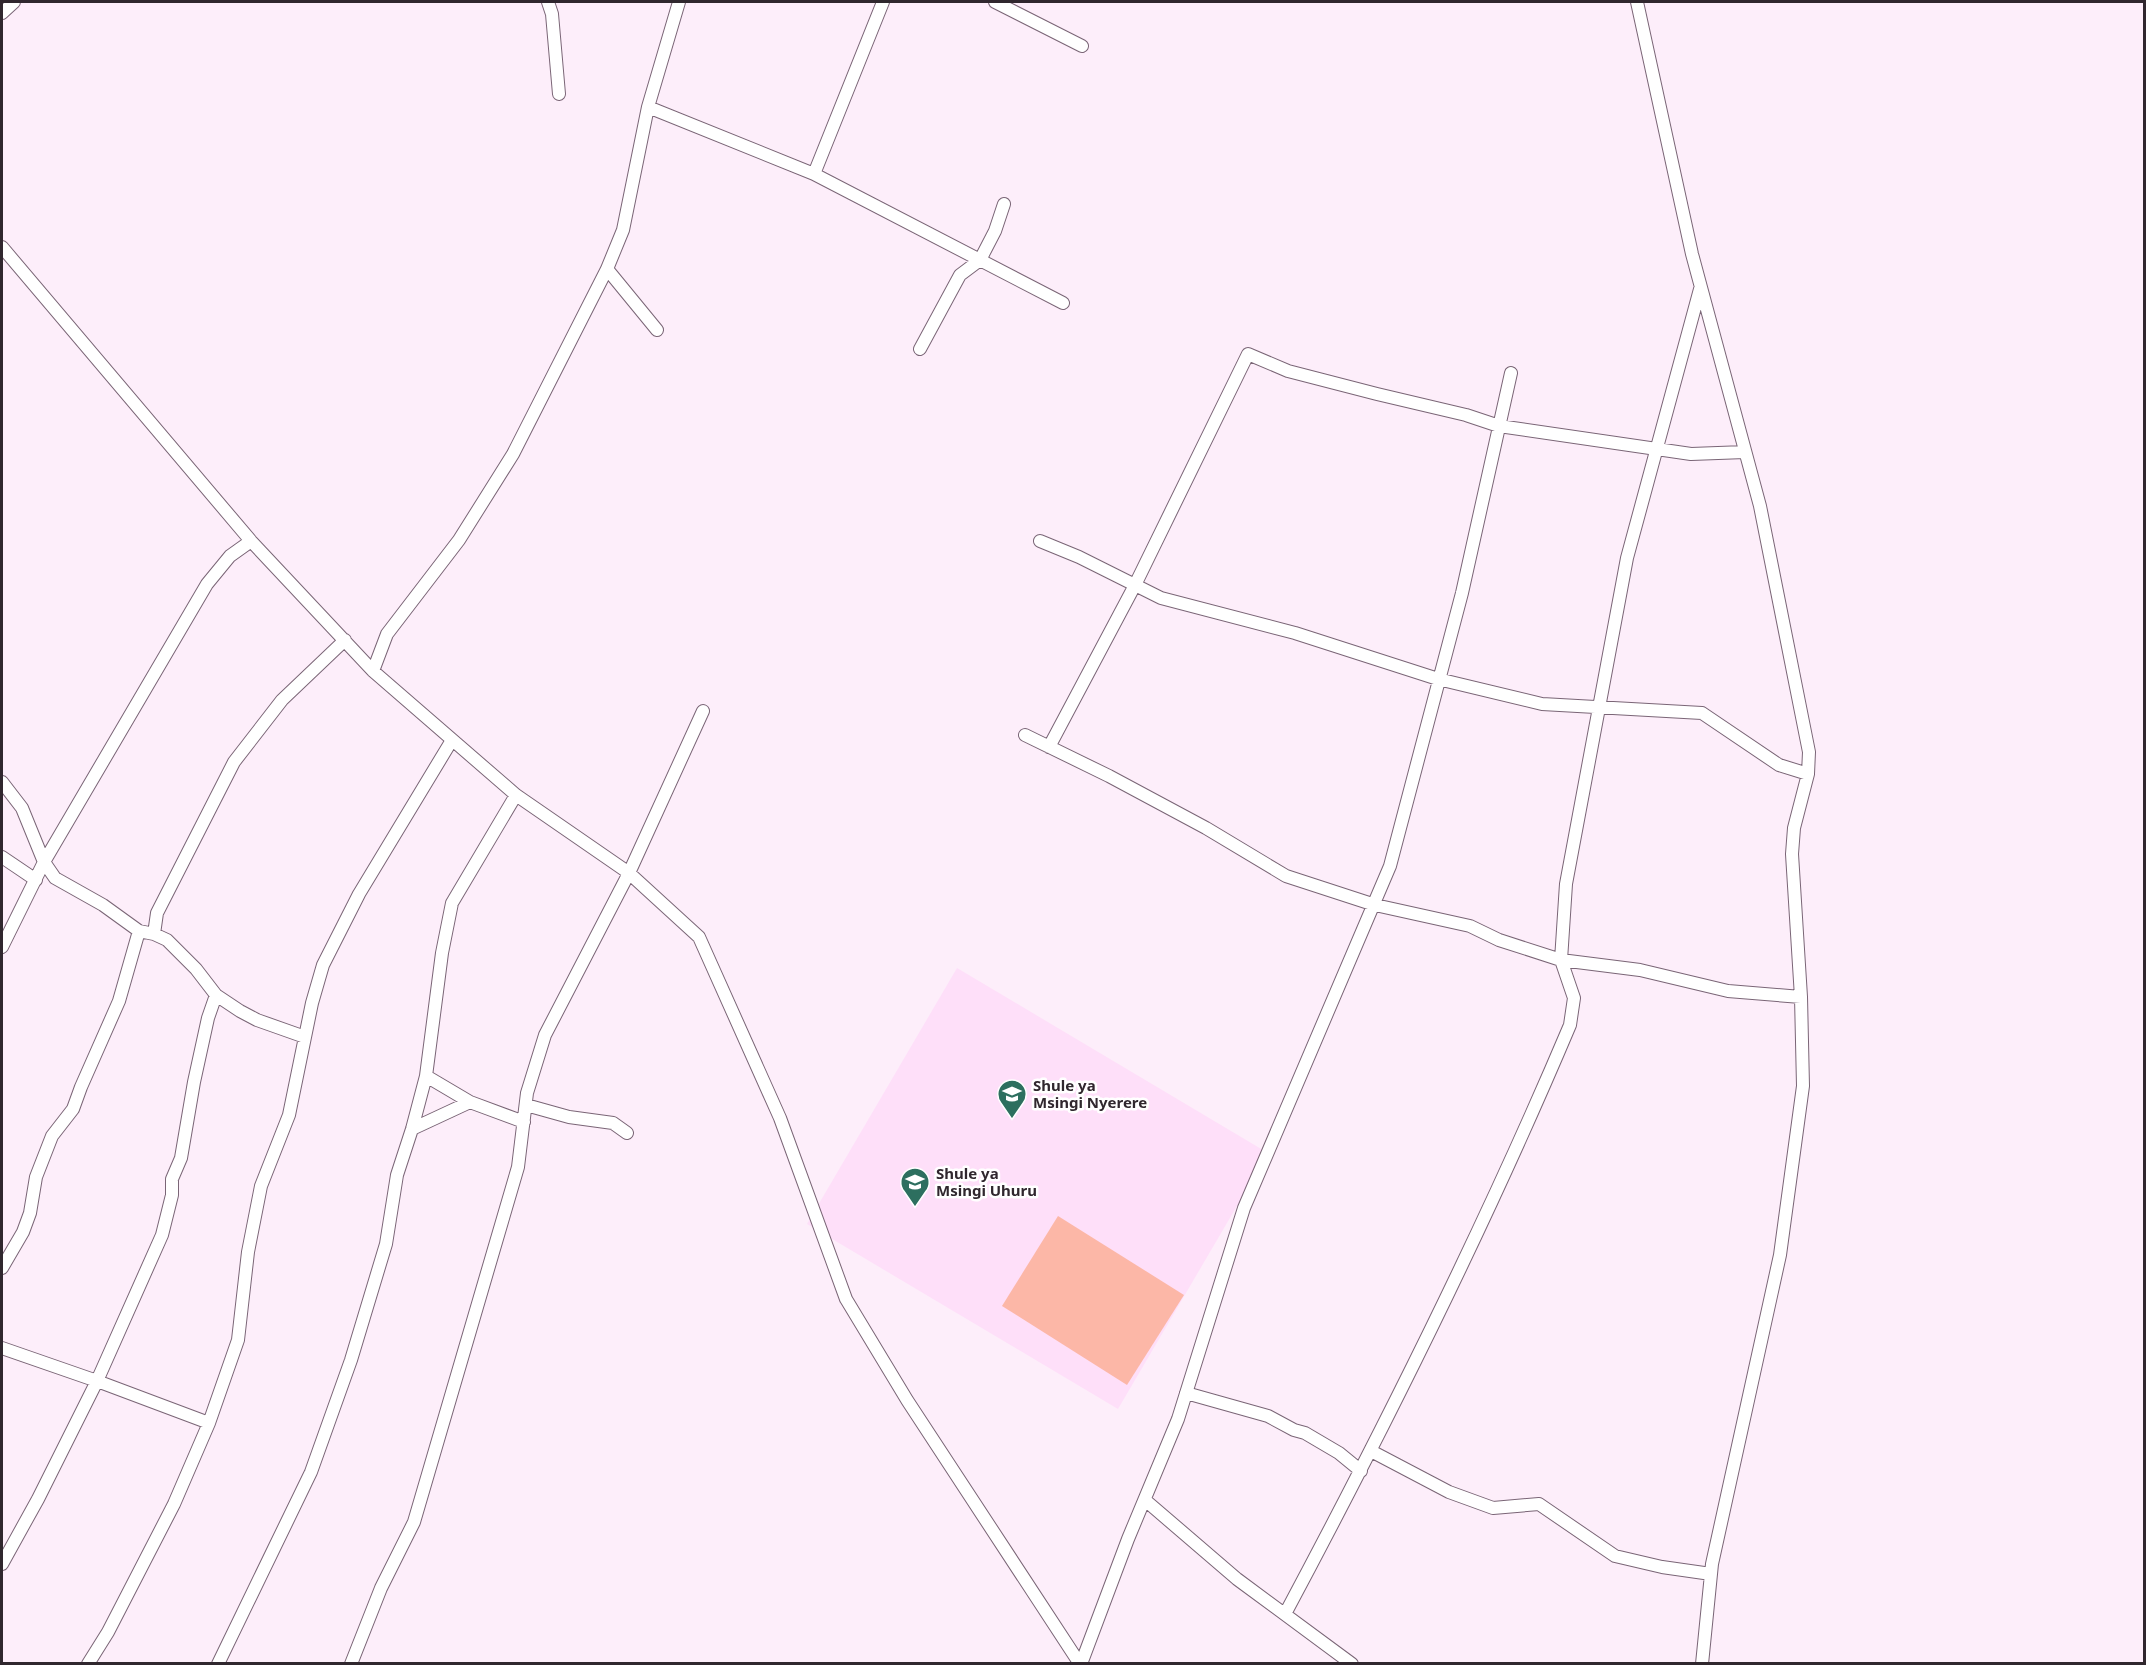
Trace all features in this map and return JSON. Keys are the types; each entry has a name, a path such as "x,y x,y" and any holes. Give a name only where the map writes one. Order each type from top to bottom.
{"street":[{"path":"2,13 14,2"},
{"path":"548,2 552,14 560,94"},
{"path":"372,670 387,634 459,540 513,454 607,269 623,230 648,107 679,2"},
{"path":"813,174 883,2"},
{"path":"995,2 1082,46"},
{"path":"1637,2 1700,287 1760,506 1809,752 1808,774 1794,828 1792,854 1801,997 1803,1086 1780,1255 1711,1574 1702,1664"},
{"path":"648,107 813,174 1063,303"},
{"path":"920,349 960,275 980,260 995,231 1004,204"},
{"path":"2,247 252,541 372,670 516,795 628,873 699,937 780,1118 846,1299 907,1400 1080,1664"},
{"path":"607,269 657,330"},
{"path":"1285,1614 1361,1471 1483,1221 1570,1025 1574,998 1561,960 1566,884 1627,558 1700,287"},
{"path":"1050,747 1135,585 1248,354 1288,371 1466,415 1499,426 1690,454 1745,452"},
{"path":"1080,1664 1178,1419 1244,1208 1390,866 1462,593 1511,374"},
{"path":"2,947 44,862 207,584 230,556 252,541"},
{"path":"1040,541 1079,557 1161,598 1295,633 1438,679 1542,704 1702,713 1779,765 1808,774"},
{"path":"154,934 157,913 234,762 282,700 345,640"},
{"path":"351,1664 381,1588 414,1522 518,1167 527,1094 545,1035 628,873 703,711"},
{"path":"1024,735 1109,776 1206,828 1286,876 1375,904 1470,926 1499,940 1561,960 1640,970 1728,991 1801,997"},
{"path":"88,1664 108,1632 174,1504 209,1423 238,1340 248,1252 261,1186 289,1115 323,965 359,894 452,740"},
{"path":"2,782 22,808 44,862 55,878 103,905 140,931 168,940 196,969 216,995 257,1020 306,1037"},
{"path":"218,1664 311,1472 351,1360 386,1244 397,1175 426,1076 442,953 452,903 516,795"},
{"path":"2,857 36,880"},
{"path":"2,1268 23,1232 30,1213 36,1177 52,1136 73,1109 119,1001 140,931"},
{"path":"2,1564 38,1499 97,1381 162,1235 172,1195 172,1179 181,1158 208,1018 216,995"},
{"path":"426,1076 470,1102 524,1122"},
{"path":"412,1130 470,1102"},
{"path":"526,1105 569,1117 613,1123 627,1133"},
{"path":"2,1348 209,1423"},
{"path":"1186,1393 1268,1416 1294,1430 1305,1433 1339,1453 1361,1471"},
{"path":"1371,1451 1449,1492 1493,1508 1539,1504 1615,1556 1662,1567 1711,1574"},
{"path":"1145,1500 1237,1579 1352,1664"}],"shaded area":[{"path":"957,968 1268,1153 1118,1409 807,1224"},
{"path":"1058,1216 1184,1295 1127,1385 1002,1306"}],"place":[{"name":"Shule ya Msingi Nyerere","path":"1012,1120"},
{"name":"Shule ya Msingi Uhuru","path":"915,1208"}]}
